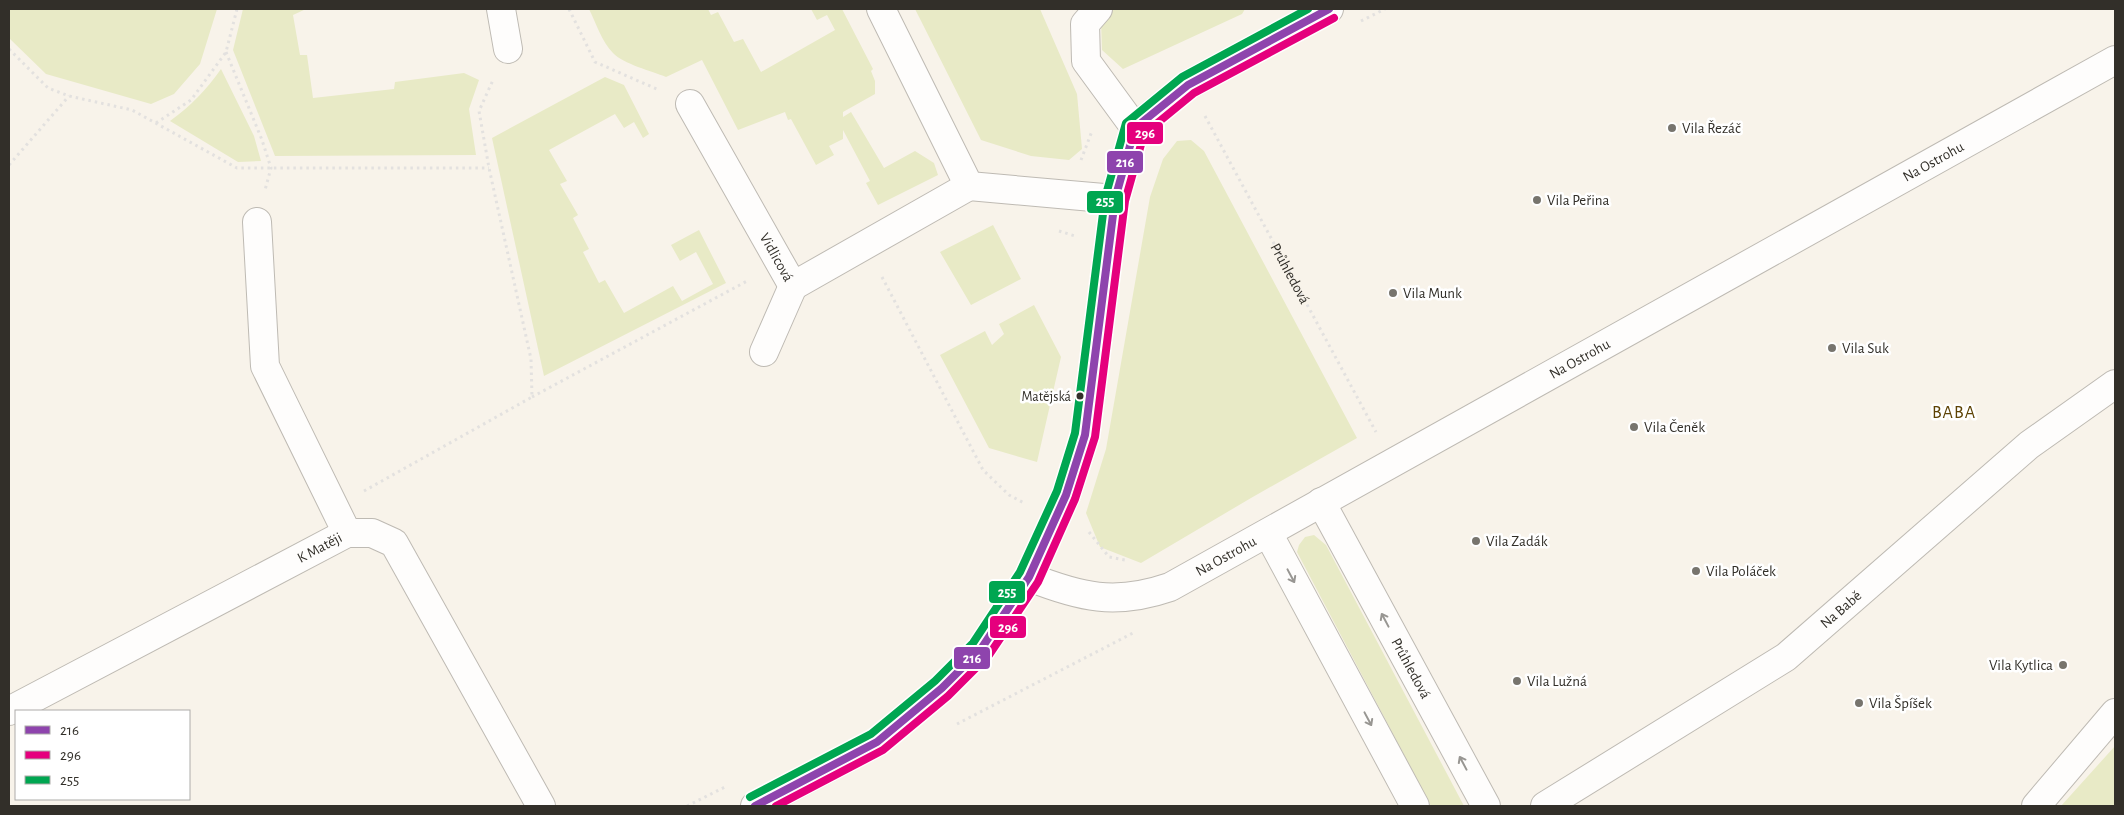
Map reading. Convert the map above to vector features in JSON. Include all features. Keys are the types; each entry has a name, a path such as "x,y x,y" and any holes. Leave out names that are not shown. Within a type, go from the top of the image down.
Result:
{"street":[{"path":"501,9 508,49"},
{"path":"881,9 969,186 1114,199"},
{"path":"1098,9 1085,24 1086,61 1135,128"},
{"path":"755,806 877,742 942,688 981,649 1029,577 1066,495 1085,434 1114,199 1135,128 1188,85 1328,9"},
{"name":"Na Ostrohu","path":"1029,577 1062,590 1085,596 1129,597 1150,594 1170,587 2115,60"},
{"name":"Vidlicová","path":"690,104 786,275 969,186"},
{"path":"257,222 265,366 348,533"},
{"path":"764,352 786,275"},
{"name":"Na Babě","path":"1545,806 1786,657 2029,445 2115,384"},
{"name":"Průhledová","path":"1321,502 1486,806"},
{"name":"K Matěji","path":"9,712 348,533 372,533 394,543 541,806"},
{"path":"1268,533 1415,806"},
{"path":"2036,806 2115,713"}],"path":[{"path":"155,123 191,100 226,52 237,9"},
{"path":"570,9 595,62 690,104"},
{"path":"1353,25 1385,9"},
{"path":"9,49 48,88 70,96 132,110 238,168 489,168"},
{"path":"508,49 479,111 489,168 531,359 532,397"},
{"path":"226,52 262,140 271,168 257,222"},
{"name":"Průhledová","path":"1188,85 1392,462"},
{"path":"9,165 70,96"},
{"path":"1080,165 1092,134 1092,125"},
{"path":"1058,231 1077,237"},
{"path":"878,269 983,470 1009,495 1030,508"},
{"path":"335,507 532,397 786,275"},
{"path":"1088,528 1090,535 1109,557 1126,560"},
{"path":"951,727 1137,631"},
{"path":"687,806 729,785"}],"green space":[{"path":"9,9 217,9 200,64 174,94 151,104 46,74 9,38"},
{"path":"243,9 306,9 293,15 300,55 307,55 313,98 394,89 395,82 464,73 479,80 469,109 476,155 275,156 233,50"},
{"path":"589,9 708,9 711,15 718,12 734,42 743,39 761,72 835,30 827,15 817,20 811,9 842,9 873,69 871,71 875,81 875,94 843,112 843,117 851,112 884,168 915,151 934,163 938,175 878,205 866,183 870,181 843,130 843,139 829,146 834,155 816,165 791,119 788,120 785,112 738,130 702,60 666,77 630,64 609,49"},
{"path":"915,9 1040,9 1077,94 1082,149 1069,160 1031,156 981,140"},
{"path":"1108,9 1245,9 1242,14 1123,69 1102,50 1101,21"},
{"path":"221,69 254,136 261,161 238,162 170,121 198,97"},
{"path":"605,77 624,85 649,134 643,138 634,122 624,128 615,114 549,150 567,181 560,184 578,215 573,218 589,249 583,252 599,283 605,280 624,313 673,286 682,301 713,284 696,252 680,261 671,245 699,230 726,283 544,376 492,138"},
{"path":"1191,140 1204,151 1357,438 1141,563 1100,547 1086,513 1106,449 1150,197 1163,159 1177,141"},
{"path":"993,225 1021,279 971,305 940,252"},
{"path":"1034,305 1061,357 1037,462 989,448 940,355 985,331 992,345 1004,334 999,324"},
{"path":"1314,535 1326,545 1464,806 1431,806 1297,552 1299,545 1305,537"},
{"path":"2115,746 2115,806 2061,806"}],"transit line":[{"name":"255","path":"750,797 871,734 935,681 973,643 1020,572 1057,491 1075,433 1105,198 1126,123 1182,77 1308,9"},
{"name":"216","path":"755,806 877,742 942,688 981,649 1029,577 1066,495 1085,435 1115,199 1135,128 1188,85 1329,9"},
{"name":"296","path":"776,806 883,750 948,696 989,655 1038,582 1075,499 1095,437 1125,201 1144,134 1194,93 1334,18"}],"place":[{"name":"Vila Řezáč","path":"1672,128"},
{"name":"Vila Peřina","path":"1537,200"},
{"name":"Vila Munk","path":"1393,293"},
{"name":"Vila Suk","path":"1832,348"},
{"name":"Matějská","path":"1080,396"},
{"name":"Vila Čeněk","path":"1634,427"},
{"name":"Vila Zadák","path":"1476,541"},
{"name":"Vila Poláček","path":"1696,571"},
{"name":"Vila Kytlica","path":"2063,665"},
{"name":"Vila Lužná","path":"1517,681"},
{"name":"Vila Špíšek","path":"1859,703"}],"district":[{"name":"BABA","path":"1954,412"}]}
